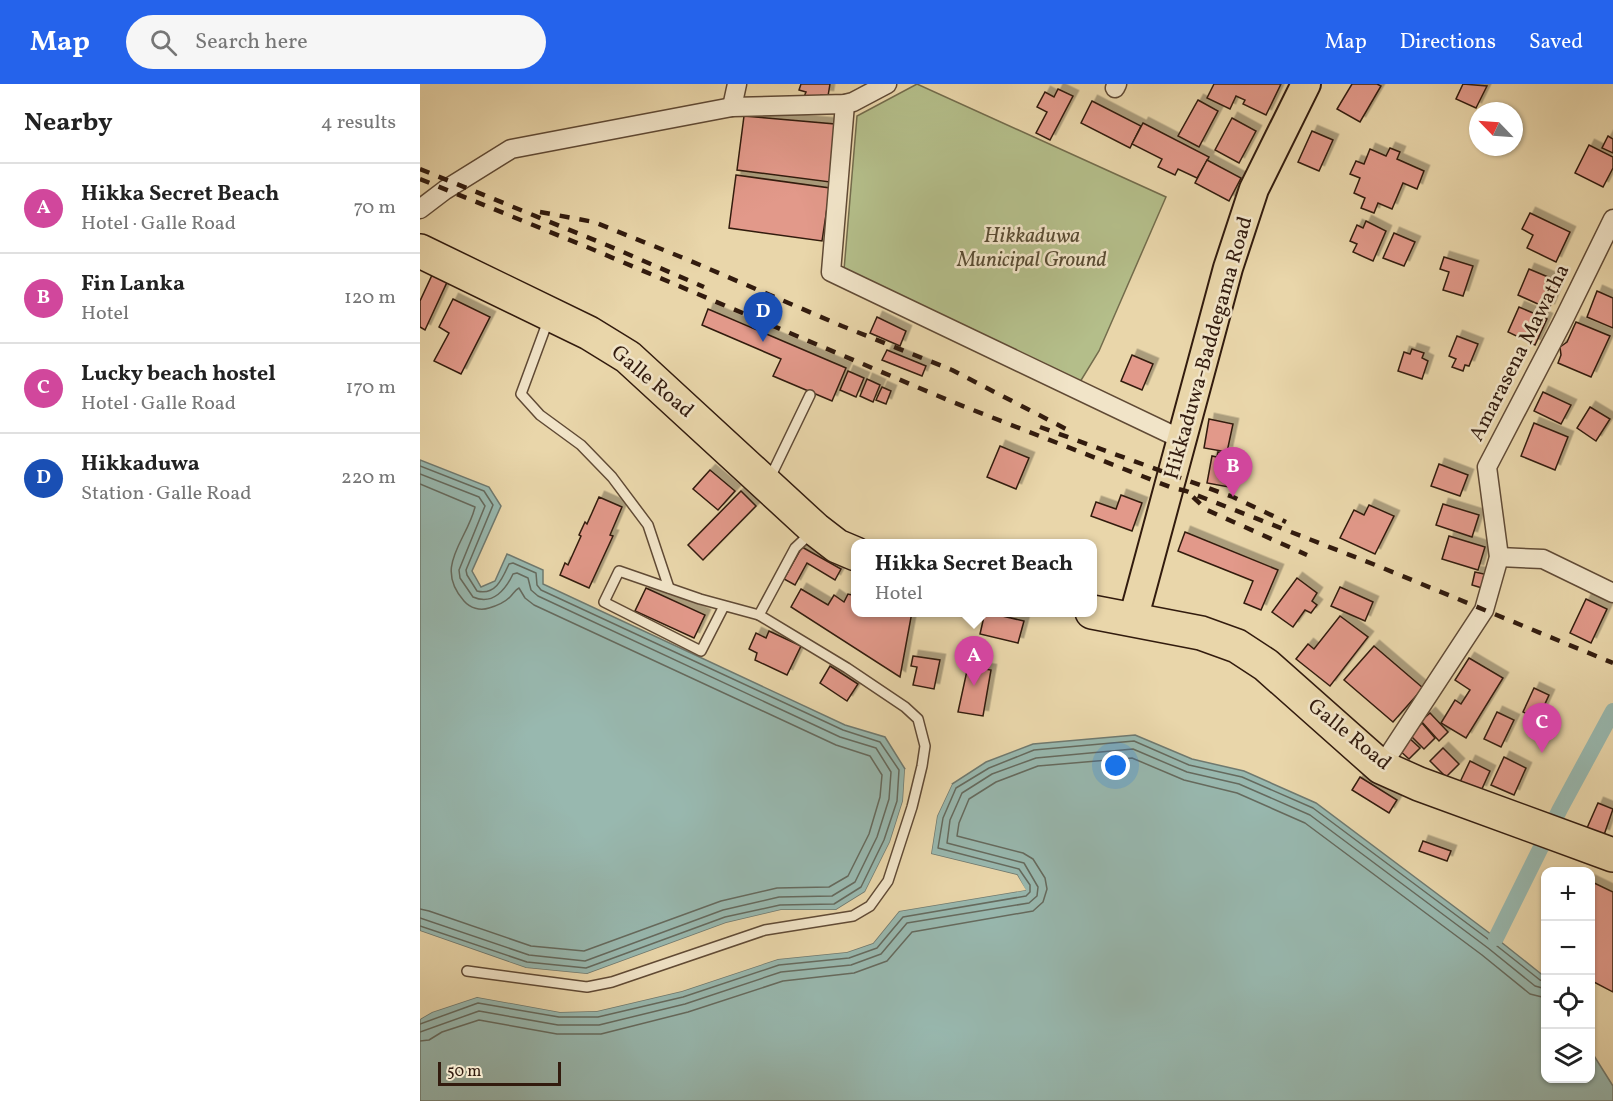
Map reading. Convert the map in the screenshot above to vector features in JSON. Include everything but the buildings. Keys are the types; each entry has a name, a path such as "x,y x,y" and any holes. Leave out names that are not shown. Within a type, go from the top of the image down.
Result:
{"highway":[{"name":"Galle Road","path":"420,251 589,333 628,357 815,529 837,546 851,552"},
{"name":"Galle Road","path":"1097,613 1201,633 1237,646 1266,665 1382,767 1419,784 1613,855"}],"main road":[{"name":"Hikkaduwa-Baddegama Road","path":"1133,620 1228,268 1254,189 1303,85"}],"street":[{"path":"732,107 738,84"},
{"path":"420,209 445,190 511,149 732,107 845,104 888,84"},
{"path":"845,104 831,272 1183,440"},
{"name":"Amarasena Mawatha","path":"1382,767 1484,610 1499,557 1487,467 1613,219"},
{"path":"1499,557 1543,559 1613,592"}],"lane":[{"path":"551,314 521,394 540,415 581,445 612,477 648,525 669,588"},
{"path":"767,485 810,395"},
{"path":"759,615 795,548 815,529"},
{"path":"467,971 587,987 612,982 765,930 853,916 870,906 888,881 912,807 926,746 918,719 905,707 847,668 759,615 724,606 619,571 604,602 701,651 724,606"}],"green space":[{"name":"Hikkaduwa Municipal Ground","path":"917,84 1166,197 1099,351 1080,382 844,270 857,116"}],"water":[{"path":"420,460 489,487 501,506 472,571 481,587 495,581 507,554 543,570 543,584 845,725 885,737 905,769 903,801 890,842 865,892 836,910 781,910 726,923 587,974 526,968 420,931"},
{"path":"1135,735 1192,759 1244,771 1316,803 1541,974 1541,1083 1595,1083 1595,1057 1613,1086 1613,1101 420,1101 420,1019 432,1012 477,997 560,1012 597,1011 682,991 778,959 847,952 873,943 899,911 1025,890 1017,875 931,854 937,816 952,784 986,762 1033,744"}],"pier":[{"path":"905,769 908,770 906,802 893,843 868,894 837,913 782,913 727,926 587,977 525,971 420,934 420,931 526,968 587,974 726,923 781,910 836,910 865,892 890,842 903,801"},
{"path":"949,783 952,784 937,816 931,854 1017,875 1026,890 899,911 873,943 847,952 778,959 682,991 597,1011 560,1012 477,997 432,1012 420,1019 420,1016 431,1009 477,994 560,1009 596,1008 681,988 777,956 846,949 871,941 898,908 1021,888 1015,877 928,855 934,816"}],"waterway":[{"path":"1496,938 1560,809 1613,711"}],"railway":[{"path":"420,169 704,287"},
{"path":"420,179 950,401 1378,566 1613,663"},
{"path":"540,212 594,222 686,259 952,370 1068,430"},
{"path":"1040,427 1233,497 1286,522"},
{"path":"1193,497 1207,510 1307,555"}],"place":[{"name":"Hikkaduwa","path":"763,342"},
{"name":"Fin Lanka","path":"1233,497"},
{"name":"Hikka Secret Beach","path":"974,686"},
{"name":"Lucky beach hostel","path":"1542,753"}]}
